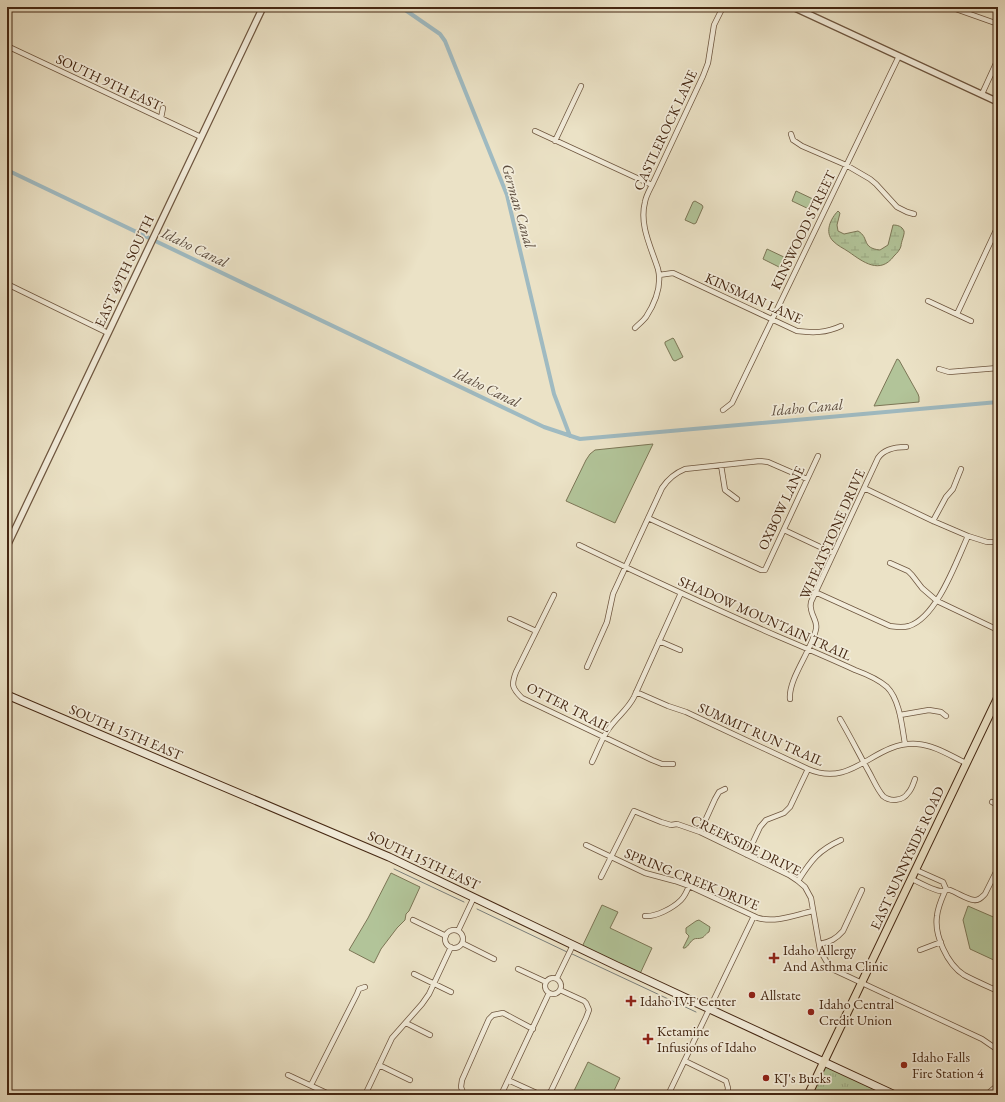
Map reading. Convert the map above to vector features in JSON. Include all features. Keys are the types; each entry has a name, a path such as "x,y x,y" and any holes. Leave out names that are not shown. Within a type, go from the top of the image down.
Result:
{"main road":[{"name":"SOUTH 15TH EAST","path":"7,696 389,857 474,897 572,948 895,1095"},
{"name":"EAST SUNNYSIDE ROAD","path":"808,1095 998,697"}],"street":[{"name":"EAST 49TH SOUTH","path":"7,546 263,7"},
{"name":"CASTLEROCK LANE","path":"635,328 646,318 658,292 659,274 643,221 645,202 703,76 708,63 714,25 723,7"},
{"path":"793,7 998,102"},
{"path":"950,7 998,24"},
{"name":"SOUTH 9TH EAST","path":"7,46 201,137"},
{"name":"KINSWOOD STREET","path":"723,410 732,403 899,56"},
{"path":"982,94 998,59"},
{"path":"555,141 581,86"},
{"path":"161,118 163,108"},
{"path":"535,131 652,185"},
{"path":"790,134 793,140 802,146 846,166 870,179 897,207 914,214"},
{"path":"957,314 998,226"},
{"name":"KINSMAN LANE","path":"659,274 672,273 797,331 817,333 831,331 841,326"},
{"path":"7,284 108,333"},
{"path":"928,301 971,321"},
{"path":"939,369 949,372 998,368"},
{"name":"WHEATSTONE DRIVE","path":"790,699 789,694 791,687 816,629 816,623 811,609 811,602 815,592 872,470 881,454 892,448 906,446"},
{"name":"OXBOW LANE","path":"648,518 761,570 765,570 818,456"},
{"path":"587,667 607,622 613,594 666,481 678,472 685,469 760,462 768,462 807,479"},
{"path":"721,465 725,490 737,499"},
{"path":"933,521 943,502 954,488 961,469"},
{"path":"864,488 968,536 987,542 994,542 998,538"},
{"path":"784,530 833,553"},
{"path":"815,592 890,626 909,626 927,613 937,601 968,536"},
{"name":"SHADOW MOUNTAIN TRAIL","path":"578,545 776,636 869,676 886,687 892,695 900,715 905,744"},
{"path":"890,563 908,571 922,588 937,601 998,630"},
{"path":"592,762 604,737 614,722 631,703 681,593"},
{"name":"OTTER TRAIL","path":"554,595 513,679 512,686 515,691 522,698 662,764 673,764"},
{"path":"510,619 536,631"},
{"path":"659,641 680,650"},
{"name":"SUMMIT RUN TRAIL","path":"636,692 686,712 808,769 824,774 845,772 854,769 863,762 888,749 905,744 924,745 966,763"},
{"path":"900,715 929,710 940,712 946,716"},
{"path":"840,719 883,795 887,798 896,800 908,794 915,779"},
{"path":"747,855 758,831 766,820 784,813 790,807 808,769"},
{"path":"700,832 719,792 725,789"},
{"path":"992,802 998,805"},
{"name":"CREEKSIDE DRIVE","path":"611,857 634,811 661,822 671,825 677,824 700,832 747,855 798,881 805,887 811,898 820,950 829,966 982,1039 998,1050"},
{"path":"798,881 819,852 841,840"},
{"name":"SPRING CREEK DRIVE","path":"586,845 645,873 689,886 765,920 775,920 813,911"},
{"name":"SPRING CREEK DRIVE","path":"601,877 611,857"},
{"path":"912,879 941,891 946,889 974,900 978,900 985,894 998,868"},
{"path":"916,870 943,882 946,889 937,915 936,924 940,942 950,961 964,975 998,991"},
{"path":"645,916 651,917 657,915 680,901 689,886"},
{"path":"820,944 833,940 843,931 862,890"},
{"path":"458,930 474,897"},
{"path":"668,1095 754,916"},
{"path":"413,920 446,936"},
{"path":"451,947 446,941 446,936 452,930 458,930"},
{"path":"451,947 457,947 462,943 463,938 458,930"},
{"path":"920,950 940,942"},
{"path":"462,943 494,959"},
{"path":"365,1095 392,1038 422,1004 451,947"},
{"path":"557,978 572,948"},
{"path":"518,969 546,982"},
{"path":"414,974 451,992"},
{"path":"557,978 549,978 545,984 545,990 549,993 557,993 560,990"},
{"path":"557,978 561,985 560,990"},
{"path":"311,1085 359,990 364,987"},
{"path":"508,1080 542,1095 546,1095 551,1091 589,1010 584,1001 560,990"},
{"path":"501,1095 549,993"},
{"path":"464,1095 461,1087 462,1080 489,1019 493,1015 502,1013 533,1029"},
{"path":"406,1023 430,1035"},
{"path":"685,1061 726,1081 728,1088 727,1095"},
{"path":"379,1065 410,1080"},
{"path":"288,1075 332,1095"},
{"path":"986,1095 998,1085"}],"green space":[{"path":"796,191 815,200 811,210 792,201"},
{"path":"695,201 703,207 696,223 694,224 685,220 693,202"},
{"path":"838,211 840,213 837,225 838,231 844,234 858,231 862,234 868,245 874,249 880,250 888,245 893,225 901,227 904,232 899,250 889,262 883,265 872,265 860,260 833,241 830,237 829,229 831,221"},
{"path":"767,249 786,258 781,268 763,259"},
{"path":"673,338 683,357 675,361 673,360 665,344 665,342"},
{"path":"897,359 899,360 918,394 919,402 874,406"},
{"path":"653,444 615,523 566,501 586,460 595,450"},
{"path":"391,873 420,887 409,911 406,914 405,920 381,949 374,963 349,950 368,918"},
{"path":"602,905 618,912 610,928 652,948 639,976 581,949"},
{"path":"968,906 998,919 998,962 970,949 963,920"},
{"path":"699,920 710,927 709,932 702,938 694,939 685,948 683,948 689,936 686,933 686,928"},
{"path":"588,1062 620,1078 612,1095 572,1095"},
{"path":"824,1062 894,1095 808,1095"}],"waterway":[{"name":"German Canal","path":"401,7 440,34 445,41 507,195 554,394 570,436"},
{"name":"Idaho Canal","path":"7,170 544,427 580,439 998,402"},
{"path":"394,869 464,902"},
{"path":"477,909 567,952"},
{"path":"570,953 696,1012"}],"place":[{"name":"Idaho Allergy And Asthma Clinic","path":"774,958"},
{"name":"Allstate","path":"752,995"},
{"name":"Idaho IVF Center","path":"631,1001"},
{"name":"Idaho Central Credit Union","path":"811,1012"},
{"name":"Ketamine Infusions of Idaho","path":"648,1039"},
{"name":"Idaho Falls Fire Station 4","path":"904,1065"},
{"name":"KJ's Bucks","path":"766,1078"}]}
